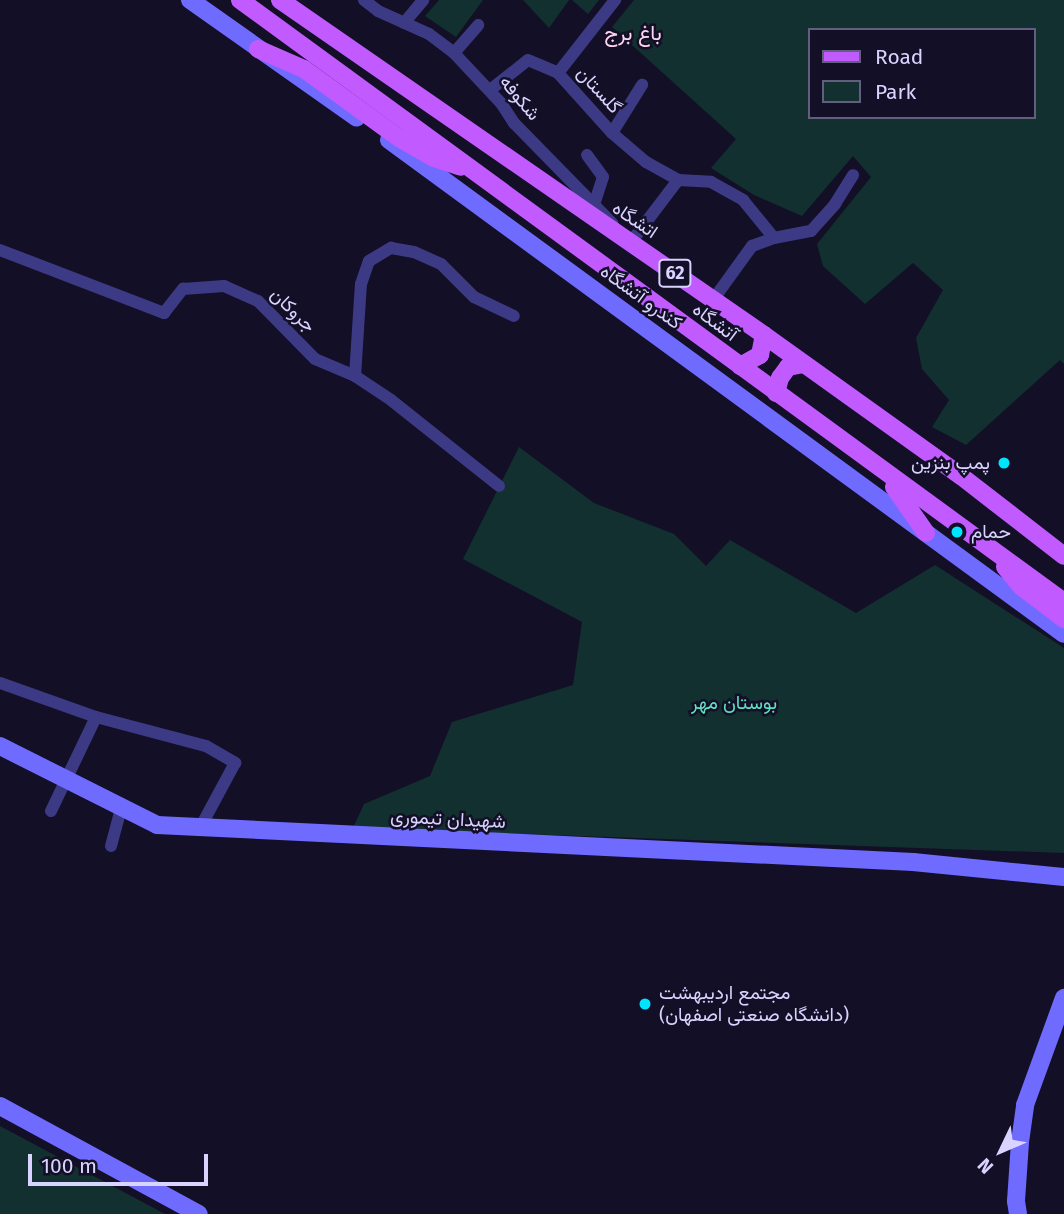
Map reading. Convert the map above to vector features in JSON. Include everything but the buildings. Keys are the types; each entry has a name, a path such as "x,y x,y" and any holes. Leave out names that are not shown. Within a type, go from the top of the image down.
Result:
{"main road":[{"name":"کندرو آتشگاه","path":"190,0 440,176 1064,634"},
{"name":"آتشگاه","path":"240,0 1064,602"},
{"name":"اتشگاه","path":"280,0 764,335 961,476 1064,556"},
{"path":"258,48 304,69 411,145 434,158 478,173"},
{"path":"740,366 760,355 764,335"},
{"path":"776,393 780,378 788,367 804,364"},
{"path":"884,473 926,533"},
{"path":"996,552 1021,587 1064,619"},
{"name":"شهیدان تیموری","path":"0,746 157,825 913,862 1064,877"},
{"name":"شهیدان تیموری","path":"913,862 925,860 1064,868"},
{"path":"1018,1214 1016,1201 1019,1154 1025,1105 1064,998"},
{"path":"0,1106 198,1214"}],"street":[{"name":"شکوفه","path":"364,0 377,11 429,34 454,52 490,90 514,123 631,242"},
{"path":"404,23 423,0"},
{"path":"558,73 615,0"},
{"path":"454,52 478,25"},
{"name":"گلستان","path":"490,90 528,60 558,73 612,134 646,162 678,180"},
{"path":"612,134 642,85"},
{"path":"587,155 603,177 594,204"},
{"path":"713,300 752,246 774,238 811,231 835,204 853,175"},
{"path":"631,242 678,180 711,182 744,200 774,238"},
{"path":"355,376 361,284 369,261 391,248 414,252 441,264 474,297 514,316"},
{"name":"جروکان","path":"0,250 164,313 183,289 224,286 258,300 315,359 355,376 391,400 499,486"},
{"path":"0,683 96,717 206,746 235,763 200,828"},
{"path":"51,811 96,717"},
{"path":"111,846 121,808"}],"green space":[{"path":"439,0 483,0 456,37 425,16"},
{"path":"523,0 569,0 549,28"},
{"path":"572,0 599,0 588,14"},
{"path":"634,0 1064,0 1064,364 1060,360 966,445 932,427 949,400 922,369 916,338 943,290 913,263 865,304 823,266 817,244 871,177 853,156 802,216 754,195 711,168 736,139 612,27"},
{"name":"بوستان مهر","path":"519,447 594,503 674,534 706,566 730,540 856,613 935,565 1064,648 1064,853 353,828 364,804 430,776 452,722 573,685 582,622 463,559"},
{"path":"0,1126 165,1214 0,1214"}],"place":[{"name":"پمپ بنزین","path":"1004,463"},
{"name":"حمام","path":"957,532"},
{"name":"مجتمع اردیبهشت (دانشگاه صنعتی اصفهان)","path":"645,1004"}],"district":[{"name":"باغ برج","path":"633,33"}]}
